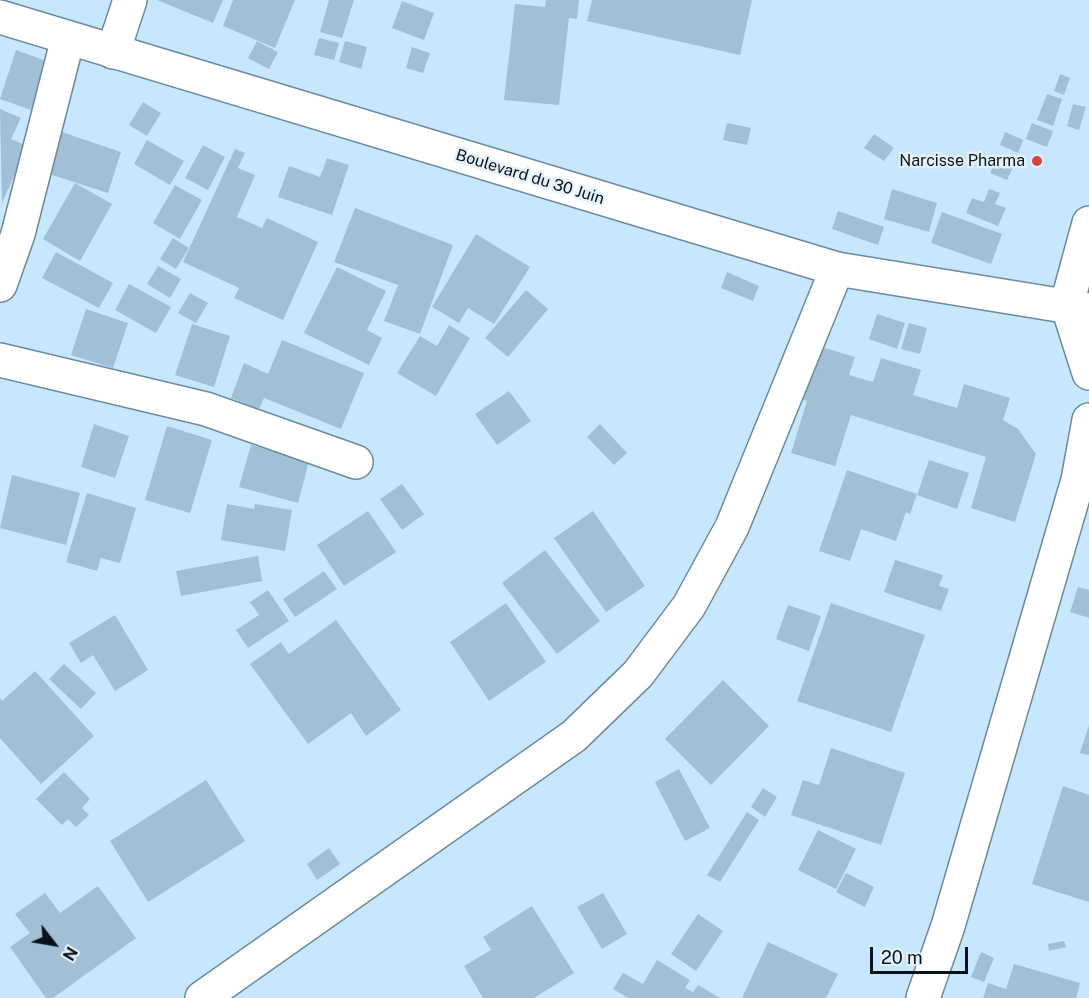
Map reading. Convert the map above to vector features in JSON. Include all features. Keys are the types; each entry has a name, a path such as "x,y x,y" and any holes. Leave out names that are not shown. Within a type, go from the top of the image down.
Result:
{"street":[{"path":"113,52 130,0"},
{"name":"Boulevard du 30 Juin","path":"0,17 837,269 1078,307"},
{"path":"0,285 18,234 68,38"},
{"path":"1089,223 1078,307 1089,373"},
{"path":"202,998 574,736 638,674 689,606 732,527 837,269"},
{"path":"0,360 206,409 356,462"},
{"path":"923,998 948,926 1078,480 1089,420"}],"building":[{"path":"157,0 223,0 213,23"},
{"path":"233,0 295,0 275,48 223,26"},
{"path":"329,0 354,0 342,38 320,32"},
{"path":"546,0 579,0 577,19 569,18 559,105 504,100 515,4 545,7"},
{"path":"592,0 752,0 740,55 587,21"},
{"path":"402,1 434,13 424,40 392,28"},
{"path":"319,38 339,43 334,60 314,55"},
{"path":"257,41 278,52 269,69 248,58"},
{"path":"345,41 367,47 361,69 339,62"},
{"path":"412,47 430,53 423,73 406,68"},
{"path":"16,50 49,62 31,110 0,99"},
{"path":"1060,74 1070,78 1064,95 1054,91"},
{"path":"1047,94 1062,99 1053,126 1037,120"},
{"path":"143,102 161,113 147,136 129,125"},
{"path":"1073,104 1086,107 1079,130 1067,126"},
{"path":"0,109 21,118 11,139 27,146 2,203"},
{"path":"727,123 751,128 747,145 723,140"},
{"path":"1032,123 1053,131 1047,147 1026,139"},
{"path":"56,130 121,152 108,193 43,172"},
{"path":"1005,132 1023,140 1018,153 1000,145"},
{"path":"874,134 894,148 884,161 864,148"},
{"path":"147,140 184,161 170,185 134,164"},
{"path":"203,145 225,157 208,190 185,178"},
{"path":"235,149 245,153 238,168 255,175 237,217 262,228 267,218 318,242 283,320 234,298 239,288 183,262"},
{"path":"327,158 349,165 332,215 278,197 289,166 320,177"},
{"path":"996,158 1014,165 1007,180 990,173"},
{"path":"75,183 112,204 80,261 43,239"},
{"path":"175,185 202,200 180,239 153,223"},
{"path":"892,189 937,203 929,232 884,219"},
{"path":"989,189 1000,193 995,204 1006,208 998,226 966,213 972,198 984,202"},
{"path":"355,208 453,245 420,334 384,321 398,285 334,262"},
{"path":"838,211 884,227 878,245 832,229"},
{"path":"942,212 1002,234 991,264 931,243"},
{"path":"476,234 530,267 494,324 468,308 459,323 432,307"},
{"path":"173,238 189,248 176,269 160,259"},
{"path":"56,252 113,283 99,308 42,278"},
{"path":"158,266 181,279 170,298 147,284"},
{"path":"337,267 386,291 367,330 382,338 369,365 304,333"},
{"path":"727,272 759,286 753,301 721,288"},
{"path":"129,284 171,307 156,333 115,310"},
{"path":"526,290 548,309 508,357 485,338"},
{"path":"190,293 208,303 196,323 178,313"},
{"path":"86,309 128,323 113,368 71,355"},
{"path":"877,314 905,323 897,349 869,339"},
{"path":"909,323 927,328 920,354 901,349"},
{"path":"192,324 230,336 214,387 175,375"},
{"path":"449,325 470,338 436,396 397,373 420,336 437,346"},
{"path":"282,340 364,373 341,429 264,398 259,409 231,398 244,363 268,374"},
{"path":"815,345 855,357 849,375 873,382 881,358 921,370 913,395 957,408 964,384 1010,398 1003,420 1018,429 1036,454 1015,522 971,508 986,457 851,415 835,466 791,453 807,401 799,398"},
{"path":"509,391 531,421 497,445 475,414"},
{"path":"94,424 129,436 115,478 81,467"},
{"path":"600,424 627,453 614,465 587,437"},
{"path":"167,426 212,440 190,513 145,500"},
{"path":"251,445 309,461 298,503 239,487"},
{"path":"929,460 969,473 957,509 917,495"},
{"path":"847,470 917,494 910,514 906,512 896,541 861,529 850,561 819,551"},
{"path":"12,475 80,493 66,545 0,528"},
{"path":"402,484 424,514 402,530 380,499"},
{"path":"87,493 136,508 120,563 101,558 97,571 66,562"},
{"path":"227,504 254,509 255,504 292,510 285,551 221,540"},
{"path":"368,511 396,552 344,586 317,545"},
{"path":"593,511 645,586 606,612 554,538"},
{"path":"545,550 600,621 557,654 502,583"},
{"path":"258,556 262,581 181,596 176,571"},
{"path":"895,560 943,575 939,586 949,589 941,611 884,592"},
{"path":"324,571 337,589 295,617 283,599"},
{"path":"1078,587 1089,590 1089,618 1070,612"},
{"path":"268,590 289,621 248,648 236,630 259,615 250,602"},
{"path":"506,603 546,662 489,701 450,642"},
{"path":"831,603 925,635 891,732 797,701"},
{"path":"788,605 821,616 809,651 776,639"},
{"path":"115,615 148,670 115,691 93,655 81,663 69,643"},
{"path":"336,620 401,710 366,736 351,713 308,744 250,664 281,642 289,654"},
{"path":"64,664 96,693 81,709 49,679"},
{"path":"35,671 94,736 41,784 0,738 0,698 2,701"},
{"path":"723,680 769,726 711,785 665,739"},
{"path":"1089,725 1089,755 1080,753"},
{"path":"831,748 905,773 881,845 791,815 803,780 819,785"},
{"path":"679,769 710,828 685,841 655,782"},
{"path":"64,772 90,799 82,808 89,815 76,827 68,819 62,825 36,799"},
{"path":"206,780 245,841 148,902 110,841"},
{"path":"1063,786 1089,795 1089,902 1032,884"},
{"path":"763,788 777,797 765,817 751,807"},
{"path":"747,812 759,820 720,882 707,875"},
{"path":"818,830 856,849 836,889 798,870"},
{"path":"329,848 340,864 317,880 307,864"},
{"path":"846,873 874,887 865,907 836,892"},
{"path":"98,886 136,938 53,998 46,998 10,947 30,933 15,914 45,893 60,913"},
{"path":"603,893 627,934 602,949 577,907"},
{"path":"532,906 574,973 534,998 483,998 464,966 491,950 483,937"},
{"path":"698,914 723,931 696,971 671,954"},
{"path":"1064,941 1066,947 1049,951 1048,944"},
{"path":"768,942 838,974 826,998 742,998"},
{"path":"981,952 994,958 984,982 971,977"},
{"path":"657,960 690,980 685,988 693,992 698,985 720,998 628,998 613,989 623,973 643,984"},
{"path":"1014,964 1080,983 1076,998 983,998 988,983 1006,989"}],"place":[{"name":"Narcisse Pharma","path":"1037,161"}]}
